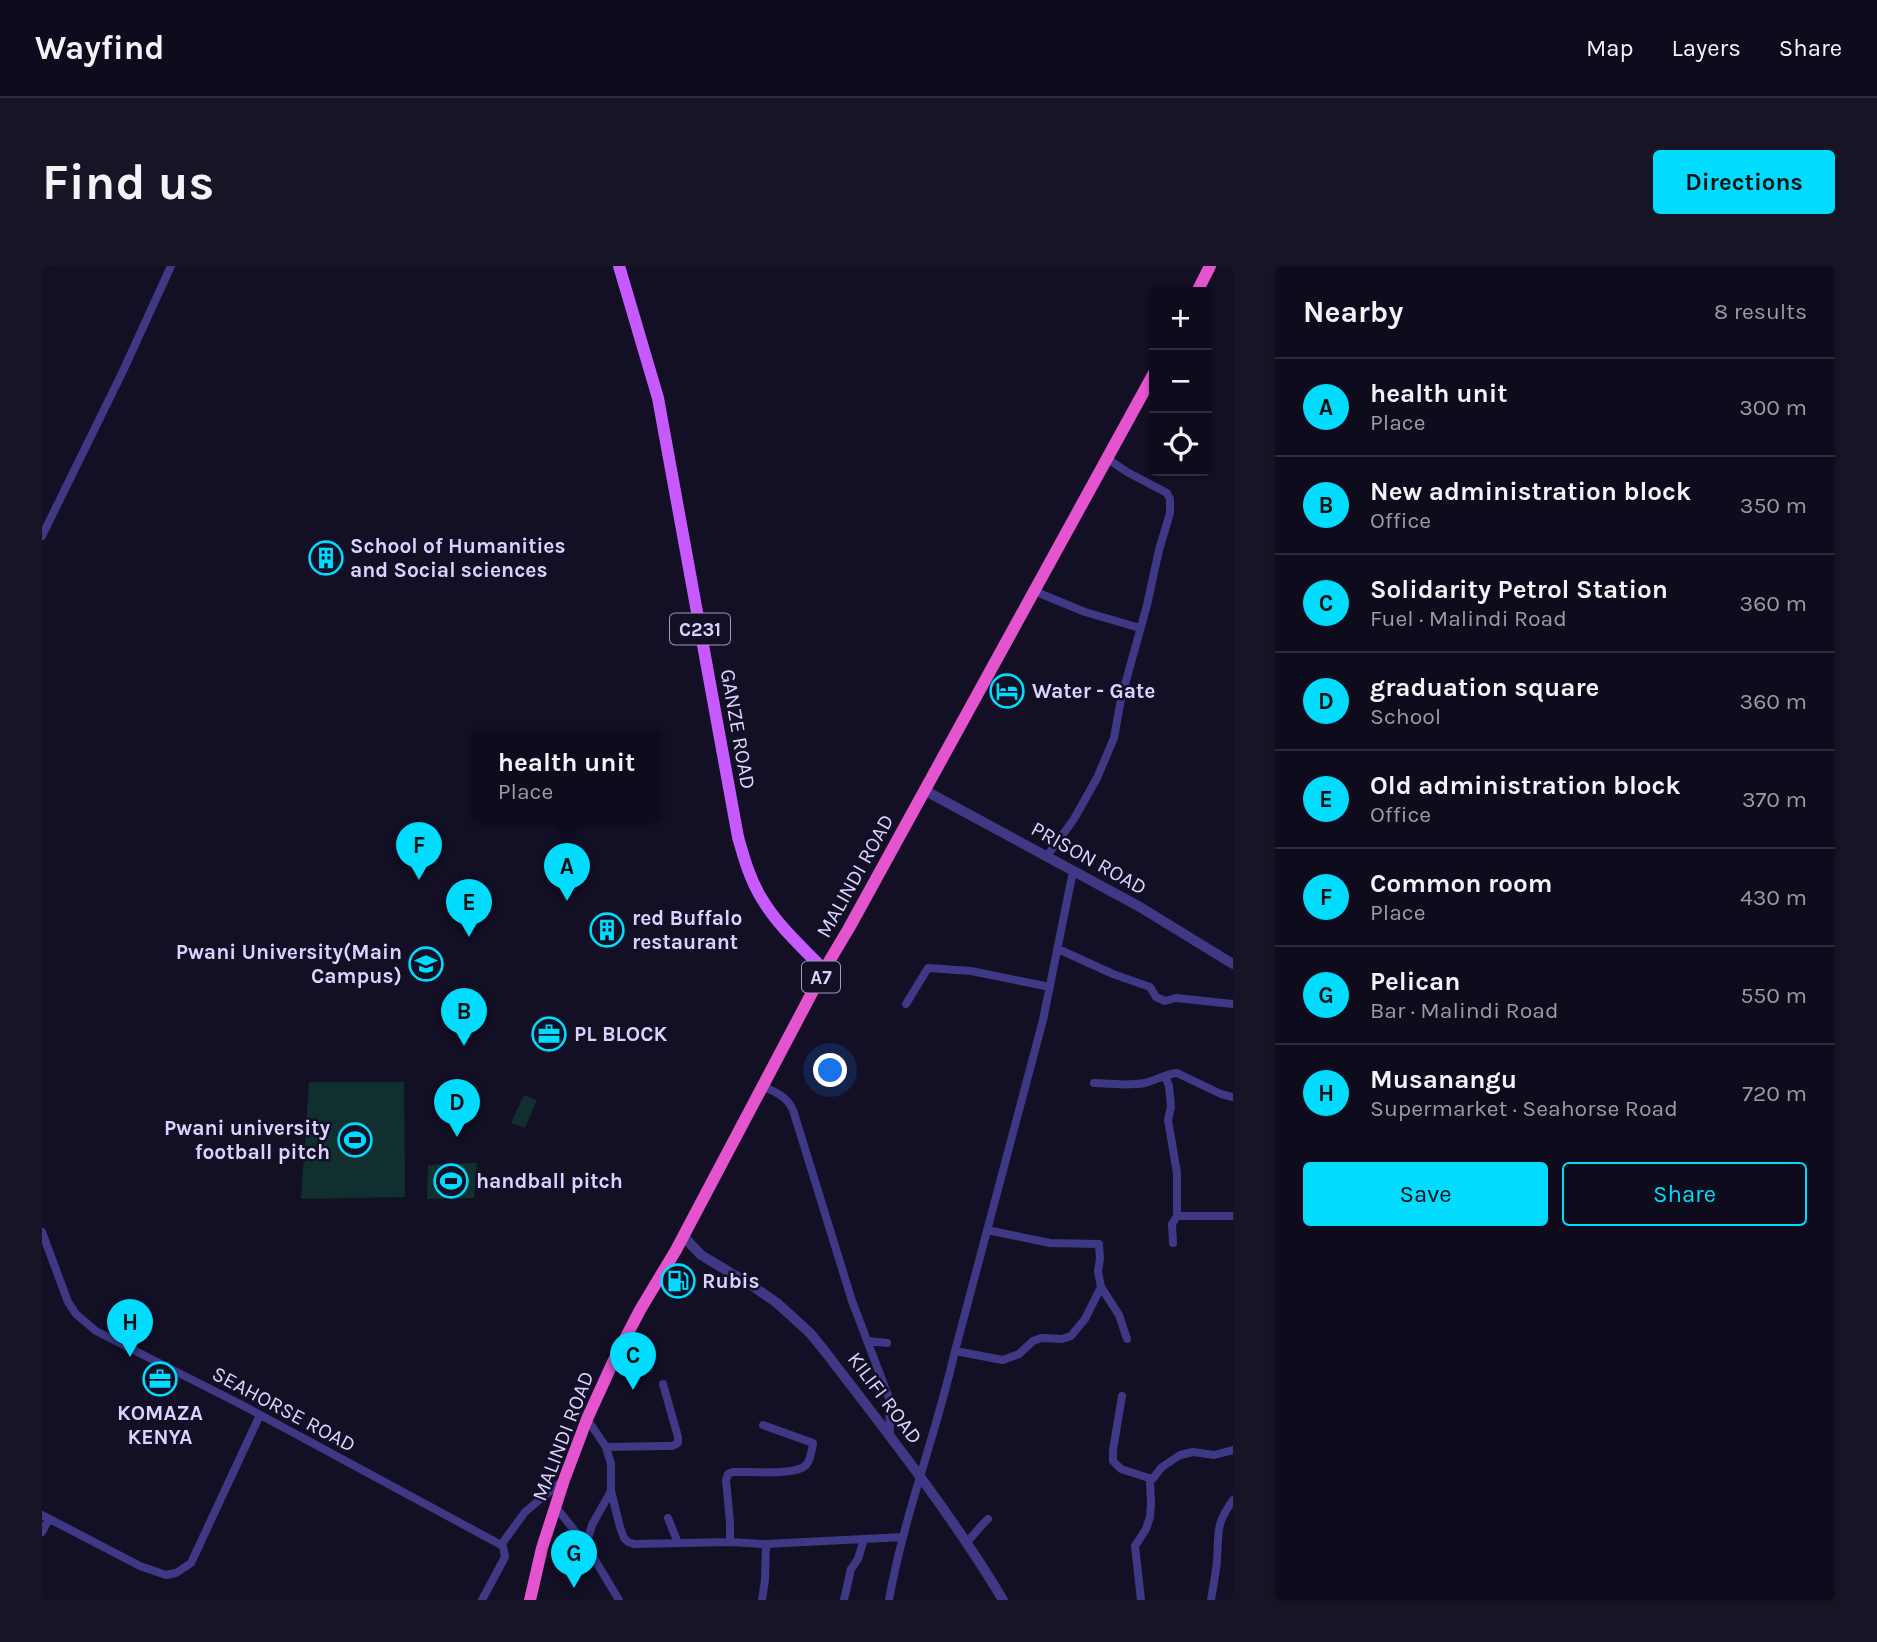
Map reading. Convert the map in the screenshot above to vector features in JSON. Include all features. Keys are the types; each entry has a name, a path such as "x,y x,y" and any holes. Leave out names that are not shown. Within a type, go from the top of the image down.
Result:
{"highway":[{"path":"1200,287 1210,266"},
{"name":"MALINDI ROAD","path":"530,1600 555,1506 587,1419 612,1362 676,1250 824,970 1149,382"}],"main road":[{"name":"GANZE ROAD","path":"620,266 658,398 744,861 767,907 824,970"}],"street":[{"path":"42,536 171,266"},
{"path":"1047,856 1074,819 1097,778 1114,738 1121,699 1170,513 1167,493 1126,472 1108,459"},
{"path":"1034,591 1085,612 1140,628"},
{"name":"PRISON ROAD","path":"925,790 1140,907 1233,964"},
{"path":"889,1600 896,1562 945,1397 1043,1020 1073,871"},
{"path":"1058,949 1124,979 1150,987 1156,997 1165,1001 1176,998 1233,1004"},
{"path":"906,1004 928,968 971,971 1050,987"},
{"path":"1094,1083 1125,1085 1148,1082 1177,1073 1233,1097"},
{"path":"1164,1076 1169,1086 1171,1107 1168,1120 1177,1173 1177,1216 1172,1224 1172,1243"},
{"path":"762,1086 780,1094 791,1105 845,1277 889,1398 890,1437"},
{"path":"1177,1216 1233,1216"},
{"path":"988,1230 1050,1243 1098,1244 1101,1287 1119,1315 1127,1339"},
{"name":"SEAHORSE ROAD","path":"42,1232 68,1302 76,1314 96,1331 260,1415 501,1545"},
{"name":"KILIFI ROAD","path":"683,1236 701,1255 764,1293 793,1316 827,1354 920,1476 967,1542 1003,1600"},
{"name":"KILIFI ROAD","path":"676,1250 701,1255"},
{"path":"955,1351 1003,1360 1019,1354 1032,1341 1071,1336 1085,1319 1101,1287"},
{"path":"868,1341 887,1343"},
{"path":"606,1447 672,1446 678,1443 663,1384"},
{"path":"1122,1396 1113,1461 1121,1469 1152,1479"},
{"path":"42,1532 46,1517 140,1566 166,1575 176,1573 191,1563 260,1415"},
{"path":"587,1419 606,1447 611,1464 611,1491 620,1527 628,1542 644,1545 730,1542 766,1544 903,1537"},
{"path":"730,1542 726,1480 728,1474 794,1470 805,1466 810,1457 813,1443 762,1425"},
{"path":"1141,1600 1135,1546 1150,1517 1150,1482 1167,1463 1186,1453 1214,1455 1233,1450"},
{"path":"482,1600 505,1557 505,1549 501,1545 525,1511 564,1480"},
{"path":"586,1545 592,1525 611,1491"},
{"path":"1211,1600 1219,1525 1233,1500"},
{"path":"555,1506 586,1545 619,1600"},
{"path":"668,1518 678,1543"},
{"path":"967,1542 988,1519"},
{"path":"844,1600 850,1569 856,1562 864,1539"},
{"path":"762,1600 766,1544"}],"green space":[{"name":"Pwani university football pitch","path":"309,1082 404,1082 405,1197 301,1199"},
{"path":"524,1095 537,1100 525,1128 511,1123"},
{"name":"handball pitch","path":"477,1163 474,1198 427,1199 428,1165"}],"place":[{"name":"School of Humanities and Social sciences","path":"326,558"},
{"name":"Water - Gate","path":"1007,691"},
{"name":"Common room","path":"419,880"},
{"name":"health unit","path":"567,901"},
{"name":"red Buffalo restaurant","path":"607,930"},
{"name":"Old administration block","path":"469,937"},
{"name":"Pwani University(Main Campus)","path":"426,964"},
{"name":"PL BLOCK","path":"549,1034"},
{"name":"New administration block","path":"464,1046"},
{"name":"graduation square","path":"457,1137"},
{"name":"Pwani university football pitch","path":"355,1140"},
{"name":"handball pitch","path":"451,1181"},
{"name":"Rubis","path":"678,1281"},
{"name":"Musanangu","path":"130,1357"},
{"name":"KOMAZA KENYA","path":"160,1379"},
{"name":"Solidarity Petrol Station","path":"633,1390"},
{"name":"Pelican","path":"574,1588"}]}
